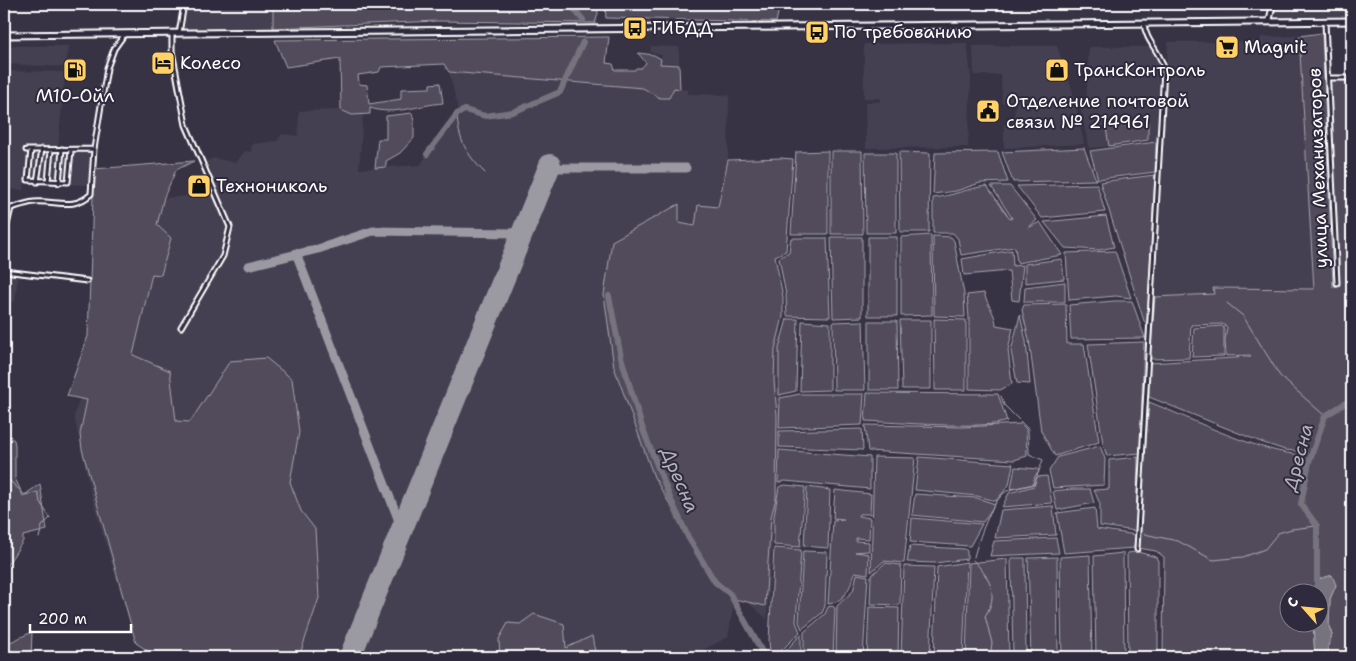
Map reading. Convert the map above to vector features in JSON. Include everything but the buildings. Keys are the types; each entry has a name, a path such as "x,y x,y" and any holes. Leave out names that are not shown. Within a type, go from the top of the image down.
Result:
{"main road":[{"path":"4,35 1352,21"}],"street":[{"path":"179,34 184,4"},
{"path":"1269,22 1273,4"},
{"name":"улица Механизаторов","path":"1325,22 1337,283"},
{"path":"1137,549 1164,69 1161,57 1145,32 1144,23"},
{"path":"172,34 172,51 186,125 230,227 223,256 180,327"},
{"path":"7,225 11,208 34,202 73,205 84,201 91,194 94,149 106,68 114,49 124,35"},
{"path":"1328,78 1352,78"},
{"path":"59,183 62,149"},
{"path":"26,150 94,149"},
{"path":"31,150 28,180 59,183 68,182 71,150"},
{"path":"37,182 42,150"},
{"path":"48,181 51,150"},
{"path":"4,271 12,274 42,274 87,281"}],"shaded area":[{"path":"184,4 273,4 273,28 184,29 179,23"},
{"path":"273,4 597,4 598,14 595,23 438,21 273,28"},
{"path":"605,4 780,4 776,22 606,18"},
{"path":"1277,4 1352,4 1352,16 1281,18 1277,14"},
{"path":"1322,33 1333,287 1337,286 1328,80 1352,81 1352,657 1329,657 1328,646 1332,635 1329,626 1330,599 1336,585 1316,580 1315,584 1278,584 1278,634 1314,634 1315,657 1163,657 1164,557 1156,551 1138,548 1149,402 1268,449 1305,455 1307,452 1285,450 1261,442 1149,397 1149,363 1251,357 1250,355 1226,356 1225,340 1227,327 1222,324 1191,325 1189,358 1150,359 1155,297 1214,294 1213,288 1314,289 1299,36"},
{"path":"1299,36 1314,290 1213,288 1214,294 1155,297 1168,42 1261,41 1261,37"},
{"path":"609,37 606,63 613,64 615,70 635,70 636,68 641,68 646,63 638,53 654,55 661,59 660,64 679,65 680,89 674,88 669,98 660,98 643,88 449,72 444,64 381,67 379,72 358,75 359,84 367,85 369,104 401,99 401,89 430,88 430,84 440,83 443,103 388,111 370,108 370,114 352,115 341,110 340,59 286,67 275,40"},
{"path":"967,43 971,77 968,147 866,148 865,102 880,102 880,98 864,98 864,44"},
{"path":"9,46 68,46 66,67 4,64 4,51"},
{"path":"651,46 679,47 679,65 660,64 662,55 650,52"},
{"path":"973,46 1057,46 1072,89 1084,144 1004,148 1004,124 1013,122 1016,104 1002,103 1001,75 974,75"},
{"path":"1089,47 1150,47 1157,60 1159,74 1156,141 1148,140 1148,122 1106,128 1109,146 1089,148 1080,107 1086,105"},
{"path":"4,71 65,72 58,147 92,149 88,185 25,183 23,190 4,189"},
{"path":"449,72 643,88 660,98 674,88 688,90 688,94 729,95 728,160 725,169 727,180 781,312 782,409 767,619 736,592 728,637 689,657 153,657 135,641 91,494 74,416 91,362 156,199 196,195 193,186 213,177 207,161 214,158 236,163 245,151 251,152 252,144 277,141 282,134 298,136 299,111 341,110 352,115 363,114 359,169 420,165 459,112"},
{"path":"412,113 414,138 400,153 386,161 386,167 375,168 378,139 386,139 386,116"},
{"path":"1148,122 1148,140 1109,146 1106,128"},
{"path":"1156,142 1155,172 1098,179 1090,151"},
{"path":"1084,148 1096,180 1013,182 1002,152"},
{"path":"828,151 828,234 791,234 796,152"},
{"path":"831,151 862,151 863,234 831,234"},
{"path":"899,152 930,153 929,232 900,232"},
{"path":"998,152 1008,182 980,183 956,191 933,194 935,153"},
{"path":"865,153 896,153 896,233 866,233"},
{"path":"793,159 786,251 775,256 783,297 783,317 775,349 774,381 777,415 776,498 771,517 765,606 730,598 702,560 654,477 614,367 604,295 612,241 679,204 679,223 695,226 698,205 718,207 728,160"},
{"path":"194,161 176,170 164,197 157,225 171,238 161,275 152,274 133,355 170,371 176,421 190,422 230,361 266,358 292,379 299,432 290,482 301,511 315,529 319,598 299,657 157,657 136,643 82,449 80,434 87,400 67,396 88,336 94,169"},
{"path":"1155,175 1147,324 1144,321 1100,182"},
{"path":"1097,184 1105,212 1042,218 1017,186"},
{"path":"987,186 1010,219 1012,218 991,186 1010,186 1037,220 1028,228 1040,222 1062,255 1017,263 1015,247 961,255 958,239 953,233 933,233 933,198"},
{"path":"1106,216 1114,247 1099,250 1065,248 1044,222"},
{"path":"931,235 932,315 901,316 901,237"},
{"path":"933,236 951,237 954,241 964,294 965,317 934,316"},
{"path":"831,237 862,237 862,317 833,318"},
{"path":"868,237 897,237 897,316 868,316"},
{"path":"791,238 827,238 830,317 787,316 786,295 779,258 789,252"},
{"path":"1012,250 1013,266 1023,265 1019,301 1012,300 1009,271 964,275 962,259"},
{"path":"1115,251 1131,298 1116,296 1069,300 1066,253"},
{"path":"1062,259 1064,279 1025,283 1025,264"},
{"path":"4,269 18,277 15,302 4,302"},
{"path":"1065,282 1065,302 1024,302 1025,287"},
{"path":"984,293 995,317 996,325 1013,328 1008,350 1012,384 1000,390 969,389 969,318 967,295"},
{"path":"1132,301 1145,338 1071,339 1069,305"},
{"path":"1066,304 1067,344 1084,344 1099,442 1055,456 1041,431 1029,340 1022,310 1024,305"},
{"path":"1020,315 1026,341 1030,384 1017,383 1011,351"},
{"path":"787,319 798,319 796,391 779,395 779,348"},
{"path":"934,319 966,320 966,390 935,390"},
{"path":"900,320 931,320 931,389 902,389"},
{"path":"802,321 830,323 830,390 800,391"},
{"path":"863,321 865,390 834,390 833,322"},
{"path":"869,321 897,321 898,390 869,390"},
{"path":"1222,326 1224,328 1224,356 1192,357 1194,328"},
{"path":"1144,342 1140,453 1107,456 1103,444 1088,344"},
{"path":"867,393 998,394 1007,421 996,424 961,425 865,421"},
{"path":"800,394 864,394 862,425 779,428 780,398"},
{"path":"4,397 9,398 4,416"},
{"path":"1021,424 1026,429 1027,456 1014,460 868,451 865,425 963,427"},
{"path":"862,429 863,450 779,447 779,431"},
{"path":"4,433 14,440 15,478 23,496 40,484 47,530 23,536 23,541 4,570"},
{"path":"1100,446 1105,459 1104,485 1053,488 1049,471 1058,457"},
{"path":"779,450 870,457 870,489 785,481 778,483"},
{"path":"874,457 915,458 904,563 884,561 871,572"},
{"path":"919,457 1013,464 1009,485 996,501 977,496 915,490"},
{"path":"1138,457 1136,531 1100,526 1100,504 1094,490 1109,489 1109,460"},
{"path":"1015,467 1038,469 1039,472 1035,476 1033,484 1011,489"},
{"path":"1047,476 1052,503 1002,507 1009,493 1034,486 1037,477"},
{"path":"785,485 805,487 800,547 774,545 774,516 779,487"},
{"path":"807,487 830,490 828,548 804,546"},
{"path":"1090,489 1094,503 1057,510 1053,491"},
{"path":"835,490 871,494 870,514 859,514 858,516 870,518 869,539 856,538 856,541 869,542 869,551 855,552 869,554 868,574 855,572 849,588 843,597 834,603 828,604 833,521 844,520 833,518"},
{"path":"915,494 977,498 995,504 983,522 912,515"},
{"path":"1053,506 1056,535 995,538 1001,510"},
{"path":"1095,508 1097,529 1136,535 1134,548 1064,553 1057,513"},
{"path":"912,518 982,524 970,546 910,542"},
{"path":"1056,538 1059,553 990,556 994,541"},
{"path":"910,546 965,549 967,551 967,559 935,563 907,562"},
{"path":"774,548 801,550 796,622 800,632 776,656 770,652 769,641"},
{"path":"803,551 827,552 825,606 822,613 802,629 799,622"},
{"path":"1138,552 1156,557 1158,561 1158,657 1128,657 1127,553"},
{"path":"1123,553 1124,657 1096,657 1094,556"},
{"path":"1090,555 1092,657 1062,657 1060,557"},
{"path":"1057,557 1058,657 1031,657 1028,558"},
{"path":"1011,558 1025,558 1026,657 1013,657"},
{"path":"1007,559 1009,657 966,657 969,563"},
{"path":"967,562 963,657 934,657 937,567"},
{"path":"885,563 901,565 900,605 870,604 871,576"},
{"path":"904,566 934,567 930,657 901,657"},
{"path":"857,574 868,576 863,657 836,657 837,606 853,591"},
{"path":"1332,575 1336,585 1330,599 1329,626 1332,635 1328,646 1329,657 1315,657 1314,634 1328,634 1328,584 1315,584 1316,580"},
{"path":"832,606 835,608 833,657 804,657 804,632 825,614 828,607"},
{"path":"869,607 899,608 898,657 867,657"},
{"path":"534,614 564,624 566,648 592,636 596,657 500,657 499,639 508,623 520,624"},
{"path":"32,632 31,657 4,657 4,645"},
{"path":"801,634 801,657 780,657"}],"waterway":[{"path":"570,4 583,20"},
{"path":"427,154 457,114 465,110 485,116 513,112 560,92 583,42"},
{"path":"457,114 459,132 468,153 485,173"},
{"name":"Дресна","path":"609,296 621,357 643,430 671,500 688,537 715,582 730,594 765,657"},
{"path":"1227,303 1243,316 1280,376 1325,416"},
{"path":"974,557 982,531 996,502 1007,491 1034,484 1043,460 1029,454 1028,429 1004,405 1001,396"},
{"name":"Дресна","path":"1317,584 1317,526 1301,504 1309,462 1325,416 1352,399"},
{"path":"4,480 10,481 25,495 38,492 40,502 50,518 42,526 39,538"},
{"path":"1144,534 1178,541 1213,560 1243,557 1265,549 1278,533 1317,526"},
{"path":"973,560 984,573 991,586 992,600 985,616 992,643 990,657"}],"taxiway":[{"path":"549,168 686,168"},
{"path":"248,266 318,249 373,231 522,233"},
{"path":"296,253 402,529"}],"runway":[{"path":"350,657 550,165"}],"place":[{"name":"ГИБДД","path":"635,28"},
{"name":"По требованию","path":"817,32"},
{"name":"Magnit","path":"1227,47"},
{"name":"Колесо","path":"163,63"},
{"name":"М10-Ойл","path":"75,70"},
{"name":"ТрансКонтроль","path":"1057,70"},
{"name":"Отделение почтовой связи № 214961","path":"988,111"},
{"name":"Технониколь","path":"199,186"}]}
